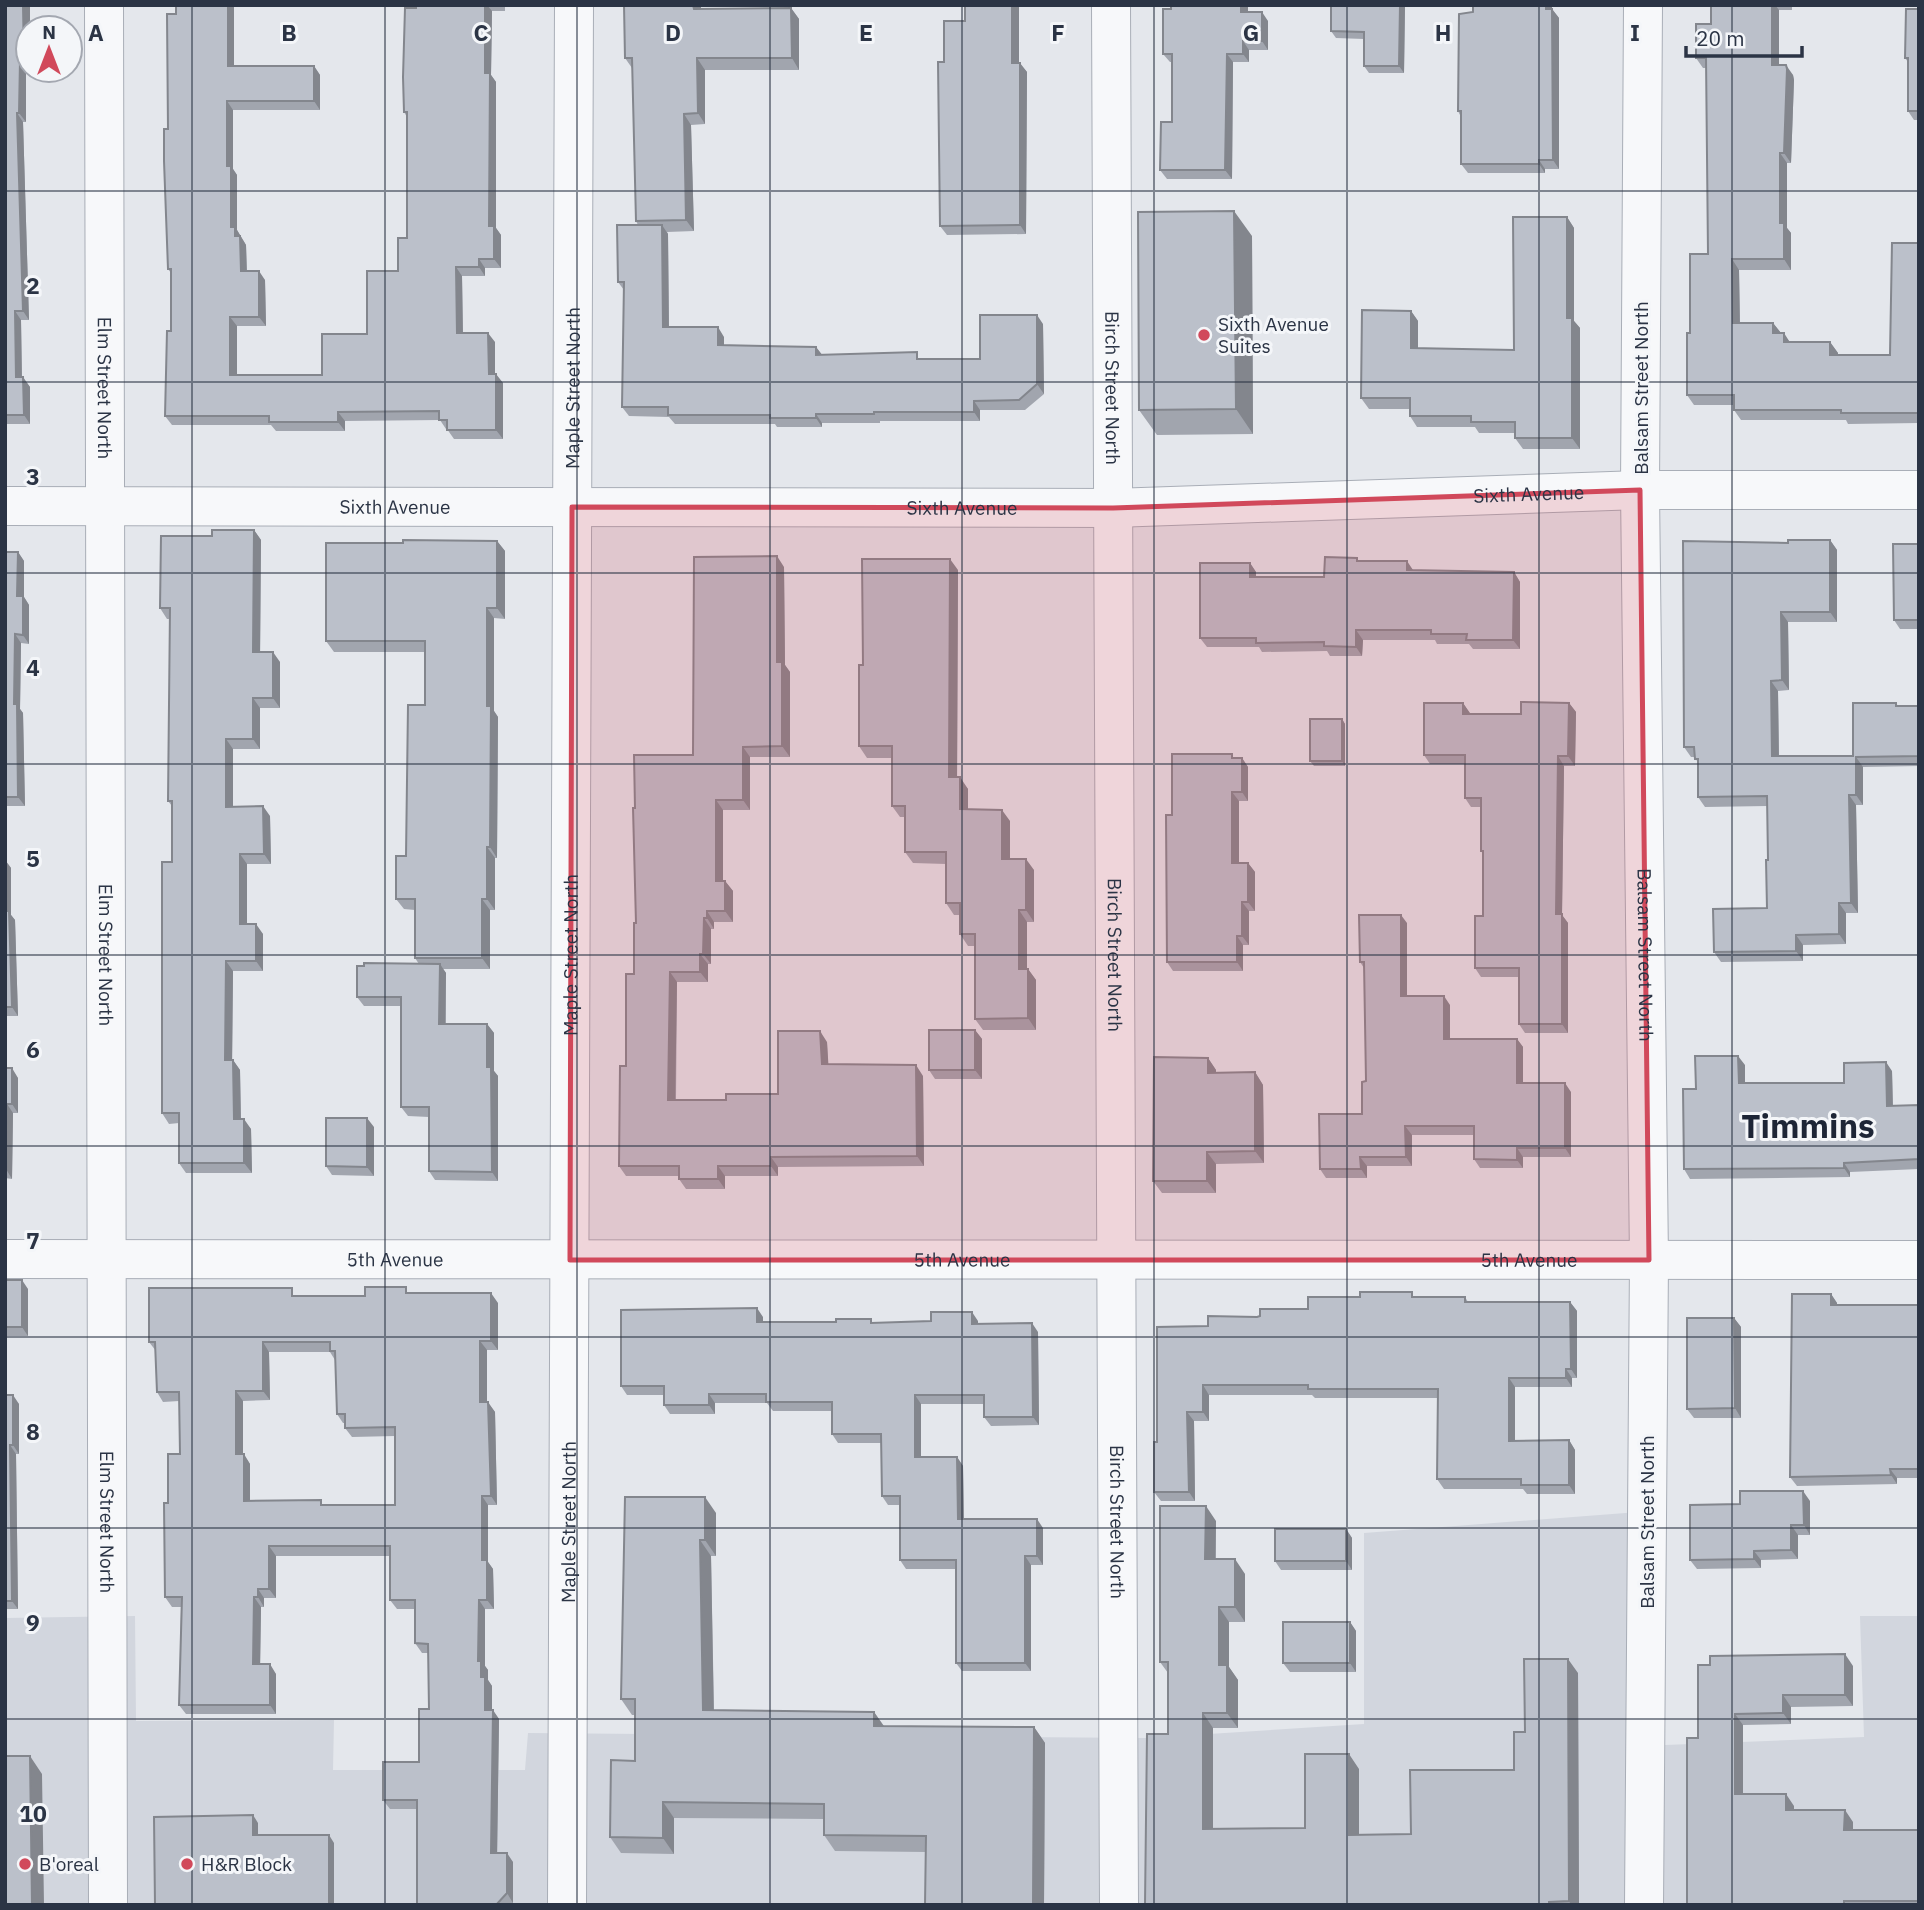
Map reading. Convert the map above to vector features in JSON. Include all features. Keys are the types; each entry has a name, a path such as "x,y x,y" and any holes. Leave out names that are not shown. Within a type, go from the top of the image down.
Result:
{"street":[{"name":"Elm Street North","path":"104,5 108,1905"},
{"name":"Maple Street North","path":"567,1905 574,5"},
{"name":"Birch Street North","path":"1111,5 1119,1905"},
{"name":"Balsam Street North","path":"1643,5 1640,490 1649,1260 1644,1905"},
{"name":"Sixth Avenue","path":"5,506 1113,508 1640,490 1919,491"},
{"name":"5th Avenue","path":"5,1259 1919,1260"}],"highlighted area":[{"path":"1640,490 1649,1260 570,1260 572,507 1113,508"}],"shaded area":[{"path":"1665,1510 1665,1745 1864,1737 1860,1616 1919,1616 1919,1905 5,1905 5,1618 135,1616 136,1721 334,1720 333,1770 525,1770 528,1733 1146,1738 1364,1724 1364,1533"}],"building":[{"path":"5,5 23,5 23,14 14,14 14,84 20,84 17,113 23,311 15,311 16,377 23,377 24,415 5,415"},
{"path":"176,5 228,5 228,66 314,66 314,101 227,101 231,227 235,227 235,236 240,236 241,271 259,271 259,317 230,317 230,375 322,375 322,334 367,334 367,271 398,271 398,238 407,238 407,112 404,112 403,77 405,8 416,8 416,5 485,5 485,73 490,73 489,226 494,226 494,259 479,259 479,267 456,267 457,333 488,333 489,374 496,374 496,430 447,430 447,420 439,420 439,411 338,412 338,422 269,422 269,416 165,416 167,331 171,331 171,269 168,269 164,161 164,129 168,129 167,14 176,14"},
{"path":"624,5 693,5 694,9 791,8 792,58 697,58 698,113 684,114 686,220 636,221 632,58 625,58"},
{"path":"965,5 1012,5 1012,63 1020,63 1020,225 940,226 938,62 944,62 944,21 965,21"},
{"path":"1171,5 1241,5 1241,12 1262,12 1262,41 1243,41 1243,54 1227,54 1225,170 1160,170 1161,122 1172,122 1172,54 1163,54 1163,9 1171,9"},
{"path":"1331,5 1400,5 1399,66 1364,66 1364,32 1331,31"},
{"path":"1473,5 1546,5 1546,9 1552,9 1553,160 1539,160 1539,164 1461,164 1461,111 1458,111 1459,14 1473,12"},
{"path":"1711,5 1772,5 1772,65 1786,65 1787,69 1784,153 1780,153 1780,223 1784,223 1784,259 1732,259 1733,323 1773,323 1773,333 1784,333 1784,342 1830,342 1830,355 1890,355 1892,243 1919,243 1919,413 1734,410 1734,395 1687,395 1690,254 1708,254 1706,58 1696,58 1696,24 1711,24"},
{"path":"1906,9 1919,9 1919,111 1908,111"},
{"name":"Sixth Avenue Suites","path":"1234,211 1236,409 1139,410 1138,212"},
{"path":"1513,217 1567,217 1567,318 1572,318 1572,438 1515,438 1515,422 1471,422 1471,416 1410,416 1410,398 1361,398 1362,310 1411,311 1411,348 1514,350"},
{"path":"617,225 662,225 663,327 718,327 718,345 816,347 816,355 917,352 917,359 980,359 980,315 1037,315 1037,384 1019,400 974,401 974,412 874,412 816,414 816,418 770,418 770,415 668,415 668,407 622,407 624,282 618,282"},
{"path":"212,530 254,530 253,652 273,652 273,698 253,698 253,739 226,739 226,807 263,806 264,854 240,854 240,924 256,924 256,961 226,961 225,1060 233,1060 234,1119 244,1119 244,1163 179,1163 179,1113 162,1113 162,862 172,862 172,801 168,801 170,608 160,608 161,536 212,536"},
{"path":"403,540 497,541 497,608 487,608 487,706 491,706 490,847 487,847 487,899 482,899 482,958 415,958 415,899 396,899 396,856 406,856 408,705 425,705 425,641 326,641 326,543 403,543"},
{"path":"1788,540 1830,540 1830,612 1781,612 1782,680 1771,681 1772,756 1853,756 1853,703 1896,703 1896,706 1919,706 1919,756 1856,757 1856,795 1849,795 1851,903 1839,903 1839,934 1796,935 1796,951 1714,952 1713,909 1767,908 1767,796 1698,797 1698,759 1695,759 1694,747 1684,747 1683,541 1788,543"},
{"path":"1893,544 1919,544 1919,620 1894,620"},
{"path":"5,552 18,552 17,596 23,596 23,635 15,634 14,704 17,704 18,797 5,797"},
{"path":"777,556 777,662 782,662 782,746 743,747 743,800 716,800 716,881 725,881 725,911 707,911 707,918 704,918 700,972 670,972 668,1100 726,1100 726,1094 778,1094 778,1031 820,1031 822,1064 916,1065 917,1156 771,1157 771,1166 718,1166 718,1179 679,1179 679,1166 619,1166 620,1066 626,1066 626,974 634,974 636,923 634,755 693,755 694,557"},
{"path":"1325,557 1357,558 1357,561 1407,561 1407,570 1514,572 1513,640 1466,640 1467,634 1431,634 1431,630 1356,630 1356,647 1324,646 1324,642 1256,643 1256,638 1200,638 1200,563 1250,563 1250,577 1324,577"},
{"path":"862,559 950,559 949,777 960,777 960,809 1002,810 1002,859 1026,859 1026,910 1019,910 1019,969 1028,969 1028,1018 975,1019 975,934 960,934 960,903 946,903 946,852 905,852 905,806 892,806 892,746 859,746 859,665 863,665"},
{"path":"1521,702 1569,703 1568,756 1558,756 1556,914 1562,914 1562,1024 1519,1024 1519,968 1475,968 1475,916 1483,916 1481,798 1465,798 1465,755 1424,755 1424,703 1463,703 1463,714 1521,714"},
{"path":"1310,719 1342,719 1342,761 1310,761"},
{"path":"1172,754 1232,754 1232,758 1242,758 1242,792 1232,792 1232,863 1248,863 1248,902 1242,902 1242,936 1237,936 1237,962 1167,962 1166,815 1172,815"},
{"path":"5,911 9,911 12,1007 5,1007"},
{"path":"1359,915 1401,915 1401,996 1444,996 1444,1039 1517,1039 1517,1083 1565,1083 1565,1148 1517,1148 1517,1160 1474,1159 1474,1126 1405,1126 1406,1157 1360,1157 1361,1169 1320,1169 1319,1114 1362,1114 1362,1082 1366,1081 1364,962 1360,962"},
{"path":"364,963 440,964 439,1024 487,1024 487,1067 491,1067 492,1172 429,1171 429,1107 401,1107 401,997 357,997 357,966 364,966"},
{"path":"929,1030 975,1030 975,1070 929,1070"},
{"path":"1695,1056 1738,1056 1739,1083 1844,1083 1844,1063 1886,1062 1887,1106 1919,1105 1919,1159 1844,1163 1844,1168 1684,1169 1683,1089 1696,1089"},
{"path":"1154,1057 1208,1058 1208,1073 1255,1072 1255,1151 1207,1152 1207,1181 1153,1181"},
{"path":"5,1068 12,1068 12,1104 7,1104 6,1169"},
{"path":"326,1118 367,1118 367,1167 326,1166"},
{"path":"5,1280 22,1280 22,1327 5,1327"},
{"path":"365,1287 406,1287 406,1293 491,1293 491,1341 480,1341 480,1402 488,1402 491,1496 482,1496 482,1560 487,1560 487,1600 479,1600 478,1661 481,1661 481,1677 485,1677 485,1710 493,1710 491,1853 507,1853 507,1893 496,1905 417,1905 417,1800 383,1800 383,1762 419,1762 419,1709 429,1709 428,1644 415,1643 415,1600 390,1600 390,1546 269,1546 269,1589 258,1589 258,1597 254,1597 253,1664 270,1664 270,1705 179,1705 182,1597 165,1597 164,1503 168,1503 168,1454 180,1454 179,1392 157,1392 155,1342 149,1342 149,1288 292,1288 292,1296 365,1296","holes":["263,1342 330,1342 330,1351 335,1351 337,1414 345,1414 345,1428 395,1427 395,1505 321,1505 321,1500 244,1501 244,1454 236,1454 236,1391 263,1391"]},
{"path":"1360,1292 1412,1292 1412,1297 1465,1297 1465,1302 1570,1302 1571,1369 1566,1369 1566,1378 1509,1378 1509,1441 1569,1440 1569,1485 1521,1485 1521,1479 1437,1479 1438,1389 1308,1389 1308,1385 1203,1385 1203,1412 1187,1412 1189,1492 1154,1492 1157,1327 1208,1326 1208,1316 1257,1317 1260,1316 1260,1309 1308,1309 1308,1297 1360,1297"},
{"path":"1792,1294 1831,1294 1831,1305 1919,1305 1919,1469 1890,1469 1891,1475 1790,1477"},
{"path":"757,1308 757,1322 836,1322 836,1319 871,1319 871,1323 931,1321 931,1312 972,1312 972,1324 1032,1323 1033,1417 984,1417 984,1395 915,1395 915,1457 957,1457 958,1519 1037,1519 1037,1556 1025,1556 1025,1663 956,1663 956,1560 900,1560 900,1496 882,1496 881,1434 832,1434 832,1402 766,1402 766,1394 709,1394 709,1405 664,1405 664,1386 621,1386 621,1310"},
{"path":"1687,1318 1734,1318 1735,1408 1687,1409"},
{"path":"5,1395 13,1395 13,1445 10,1445 12,1601 5,1601"},
{"path":"1740,1491 1803,1491 1804,1525 1791,1525 1791,1550 1754,1551 1754,1559 1690,1560 1690,1505 1740,1504"},
{"path":"625,1497 705,1497 705,1540 700,1540 703,1710 874,1712 874,1726 1034,1727 1033,1905 925,1905 926,1836 824,1835 824,1804 663,1802 663,1838 610,1837 611,1760 635,1761 635,1699 621,1699"},
{"path":"1160,1506 1206,1506 1205,1559 1235,1559 1235,1607 1219,1607 1219,1665 1227,1665 1227,1713 1203,1713 1203,1829 1305,1828 1305,1754 1349,1754 1349,1835 1411,1834 1410,1770 1514,1770 1514,1732 1525,1732 1524,1659 1568,1659 1569,1901 1549,1902 1549,1905 1145,1905 1147,1734 1168,1734 1168,1662 1160,1662"},
{"path":"1275,1529 1346,1529 1346,1561 1275,1561"},
{"path":"1283,1622 1350,1622 1350,1663 1283,1663"},
{"path":"1845,1654 1845,1695 1783,1695 1783,1713 1735,1714 1735,1794 1786,1794 1786,1810 1845,1810 1844,1830 1919,1830 1919,1901 1844,1901 1844,1905 1687,1905 1687,1738 1698,1738 1698,1665 1710,1665 1710,1656"},
{"name":"B'oreal","path":"5,1756 30,1756 32,1905 5,1905"},
{"path":"253,1815 253,1835 329,1835 329,1905 155,1905 154,1817"}],"place":[{"name":"Sixth Avenue Suites","path":"1204,335"},
{"name":"B'oreal","path":"25,1864"},
{"name":"H&R Block","path":"187,1864"}],"district":[{"name":"Timmins","path":"1808,1125"}]}
